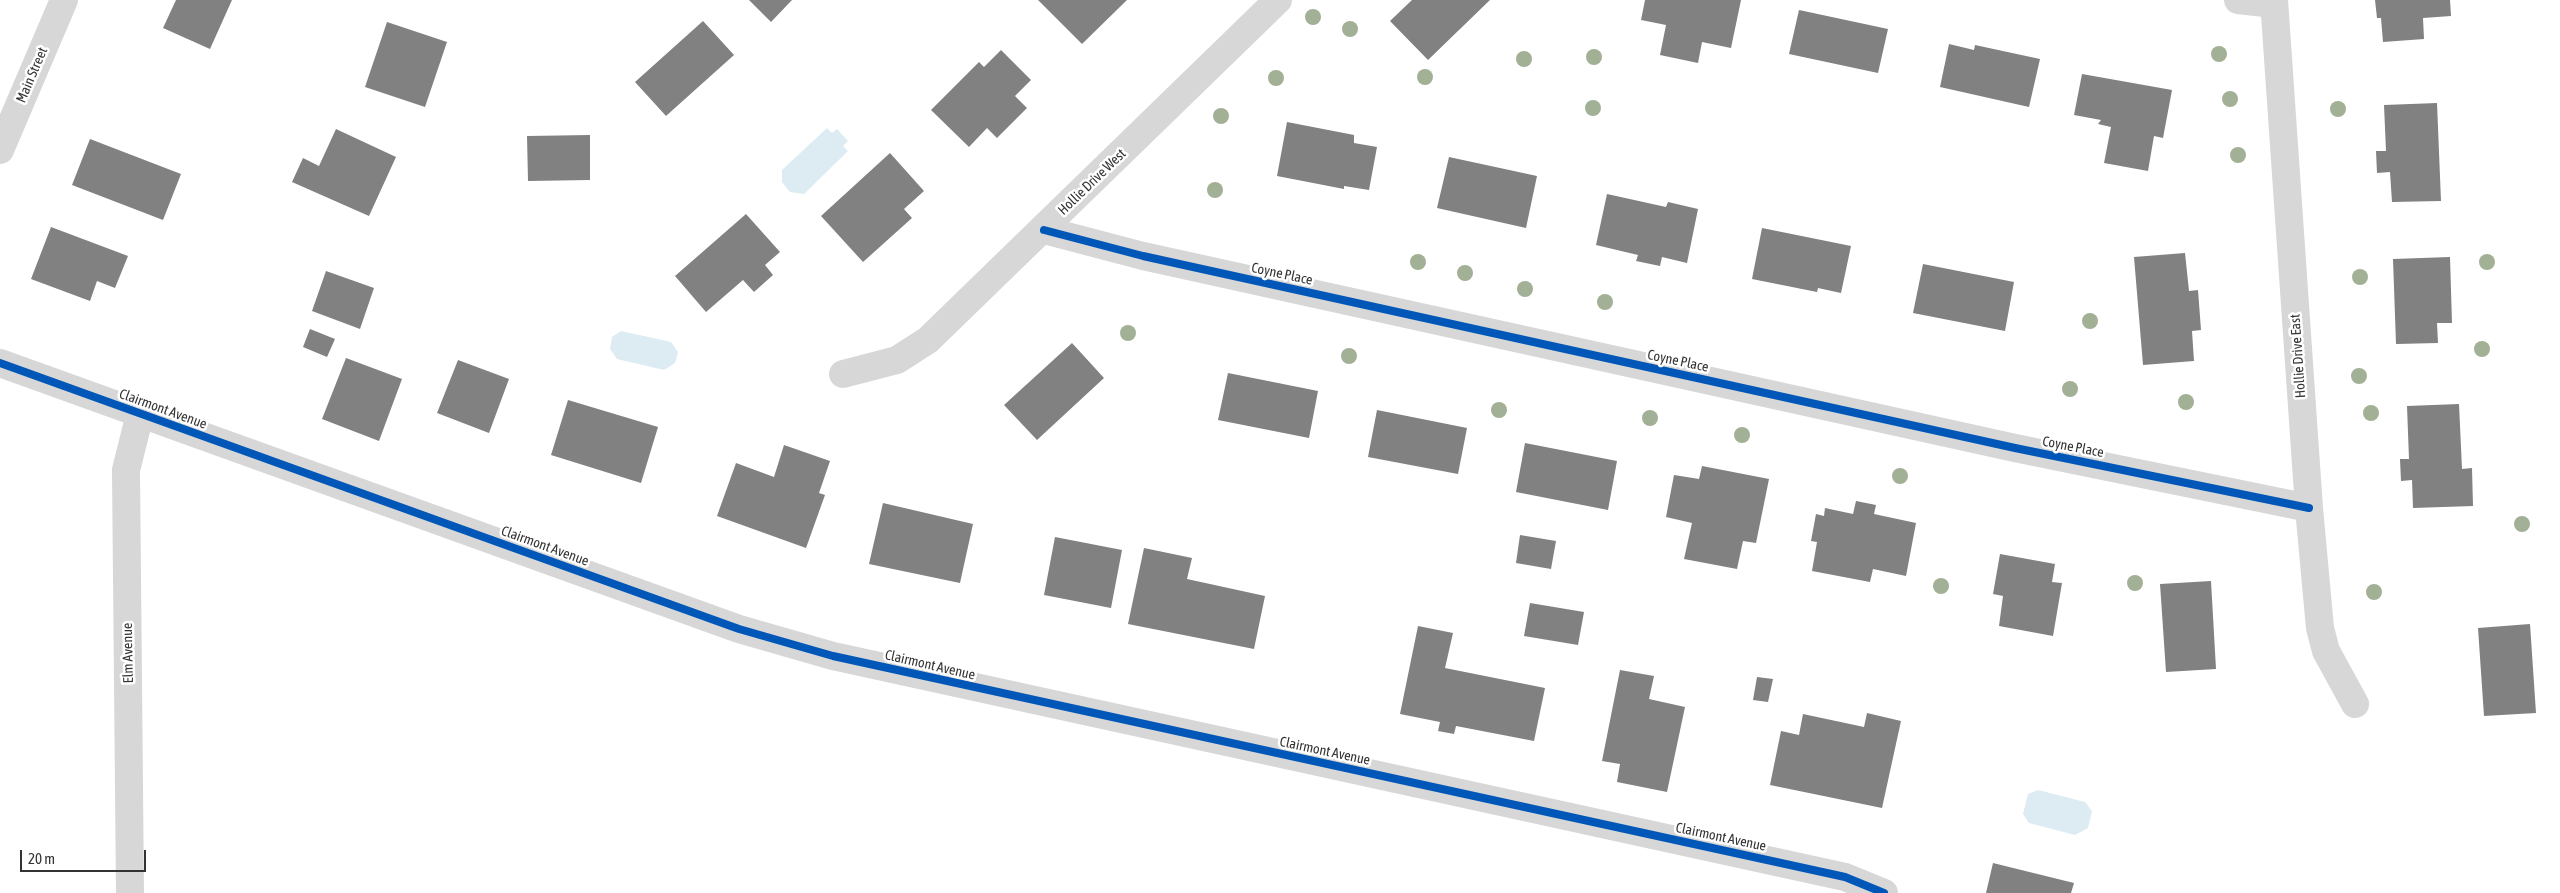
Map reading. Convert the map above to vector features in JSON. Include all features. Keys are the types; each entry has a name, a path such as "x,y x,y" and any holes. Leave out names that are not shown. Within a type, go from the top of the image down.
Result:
{"street":[{"name":"Main Street","path":"0,150 64,0"},
{"name":"Hollie Drive West","path":"843,374 897,360 928,340 1044,230 1278,0"},
{"path":"2238,0 2274,2"},
{"name":"Hollie Drive East","path":"2274,2 2308,508 2320,628 2326,651 2355,704"},
{"name":"Coyne Place","path":"1044,230 1143,256 1550,346 2015,448 2308,508"},
{"name":"Clairmont Avenue","path":"0,363 739,629 833,656 1845,877 1883,892"},
{"name":"Elm Avenue","path":"130,893 126,470 140,414"}],"shaded area":[{"path":"827,128 832,133 837,129 848,141 843,146 848,151 804,194 790,192 782,182 782,170"},
{"path":"621,331 671,342 678,352 675,363 664,370 617,359 610,349 612,337"},
{"path":"2038,790 2085,802 2092,811 2088,828 2075,835 2029,823 2023,814 2028,794"}],"building":[{"path":"176,0 232,0 210,49 163,28"},
{"path":"749,0 792,0 771,22"},
{"path":"1038,0 1127,0 1082,44"},
{"path":"1412,0 1490,0 1428,60 1390,21"},
{"path":"1645,0 1741,0 1731,48 1702,42 1698,63 1660,55 1666,25 1641,20"},
{"path":"2375,0 2450,0 2451,16 2423,18 2424,39 2383,42 2381,18 2377,18"},
{"path":"1799,10 1888,29 1878,73 1789,54"},
{"path":"703,21 734,55 666,116 635,82"},
{"path":"387,22 447,42 425,107 365,87"},
{"path":"1949,44 1974,50 1975,45 2040,59 2029,107 1940,87"},
{"path":"1001,50 1031,80 1015,96 1027,108 997,138 987,128 969,147 931,110 979,62 984,67"},
{"path":"2082,74 2172,90 2163,138 2154,136 2148,171 2104,163 2111,127 2098,124 2101,120 2074,115"},
{"path":"2437,103 2441,201 2392,202 2390,172 2377,173 2376,151 2386,151 2384,105"},
{"path":"1287,122 1354,135 1354,143 1377,147 1369,190 1344,186 1344,189 1277,176"},
{"path":"336,129 396,157 369,216 292,182 303,158 319,166"},
{"path":"590,135 590,180 528,181 527,136"},
{"path":"90,139 181,174 163,220 72,185"},
{"path":"890,153 924,191 904,209 912,218 863,262 821,216"},
{"path":"1449,157 1537,176 1526,228 1437,208"},
{"path":"1607,194 1666,207 1668,202 1698,209 1687,263 1662,257 1660,266 1636,261 1638,255 1596,245"},
{"path":"746,214 780,252 765,265 773,275 754,292 743,280 706,312 675,276"},
{"path":"51,227 128,256 115,288 97,281 90,301 31,279"},
{"path":"1762,228 1851,246 1841,293 1818,288 1817,292 1752,279"},
{"path":"2185,253 2189,291 2198,290 2201,330 2192,331 2194,361 2143,365 2134,257"},
{"path":"2450,257 2452,323 2437,323 2438,343 2396,344 2393,259"},
{"path":"1923,264 2014,282 2005,331 1913,313"},
{"path":"326,271 374,288 360,329 312,311"},
{"path":"310,329 335,339 327,357 303,347"},
{"path":"1072,343 1104,378 1037,440 1004,405"},
{"path":"346,358 402,379 379,441 322,419"},
{"path":"458,360 509,379 489,433 437,413"},
{"path":"1228,373 1318,391 1309,438 1218,420"},
{"path":"568,400 658,427 641,483 551,455"},
{"path":"2459,404 2462,469 2472,468 2473,506 2413,508 2412,480 2401,481 2400,459 2409,459 2407,406"},
{"path":"1377,410 1467,428 1458,474 1368,457"},
{"path":"1525,443 1617,461 1608,510 1516,492"},
{"path":"784,445 830,461 819,493 825,495 806,548 717,516 736,463 774,477"},
{"path":"1702,466 1769,479 1756,543 1743,541 1737,569 1684,559 1692,523 1666,517 1674,475 1699,479"},
{"path":"1856,501 1876,505 1874,514 1916,523 1906,576 1873,569 1870,582 1812,571 1817,542 1811,541 1816,514 1824,516 1825,508 1853,514"},
{"path":"883,503 973,524 960,583 869,564"},
{"path":"1520,535 1556,541 1551,569 1516,563"},
{"path":"1055,537 1122,550 1111,608 1044,595"},
{"path":"1144,548 1192,558 1187,579 1265,596 1254,649 1128,624"},
{"path":"2000,554 2055,564 2052,582 2062,583 2053,636 1999,626 2003,596 1993,594"},
{"path":"2211,581 2216,669 2166,672 2160,584"},
{"path":"1530,603 1584,612 1578,645 1524,636"},
{"path":"2530,624 2536,713 2484,716 2478,628"},
{"path":"1418,626 1453,633 1445,668 1545,688 1534,741 1456,726 1454,734 1438,731 1440,722 1400,714"},
{"path":"1620,670 1654,676 1649,699 1685,707 1667,792 1617,782 1620,764 1602,761"},
{"path":"1757,677 1773,679 1768,702 1753,700"},
{"path":"1867,713 1901,721 1882,808 1770,785 1781,731 1799,735 1803,714 1864,727"},
{"path":"1993,863 2074,883 2071,893 1986,893"}],"cycle path":[{"path":"1044,230 1143,256 2015,448 2309,508"},
{"path":"0,363 739,629 833,656 1845,877 1884,893"}]}
